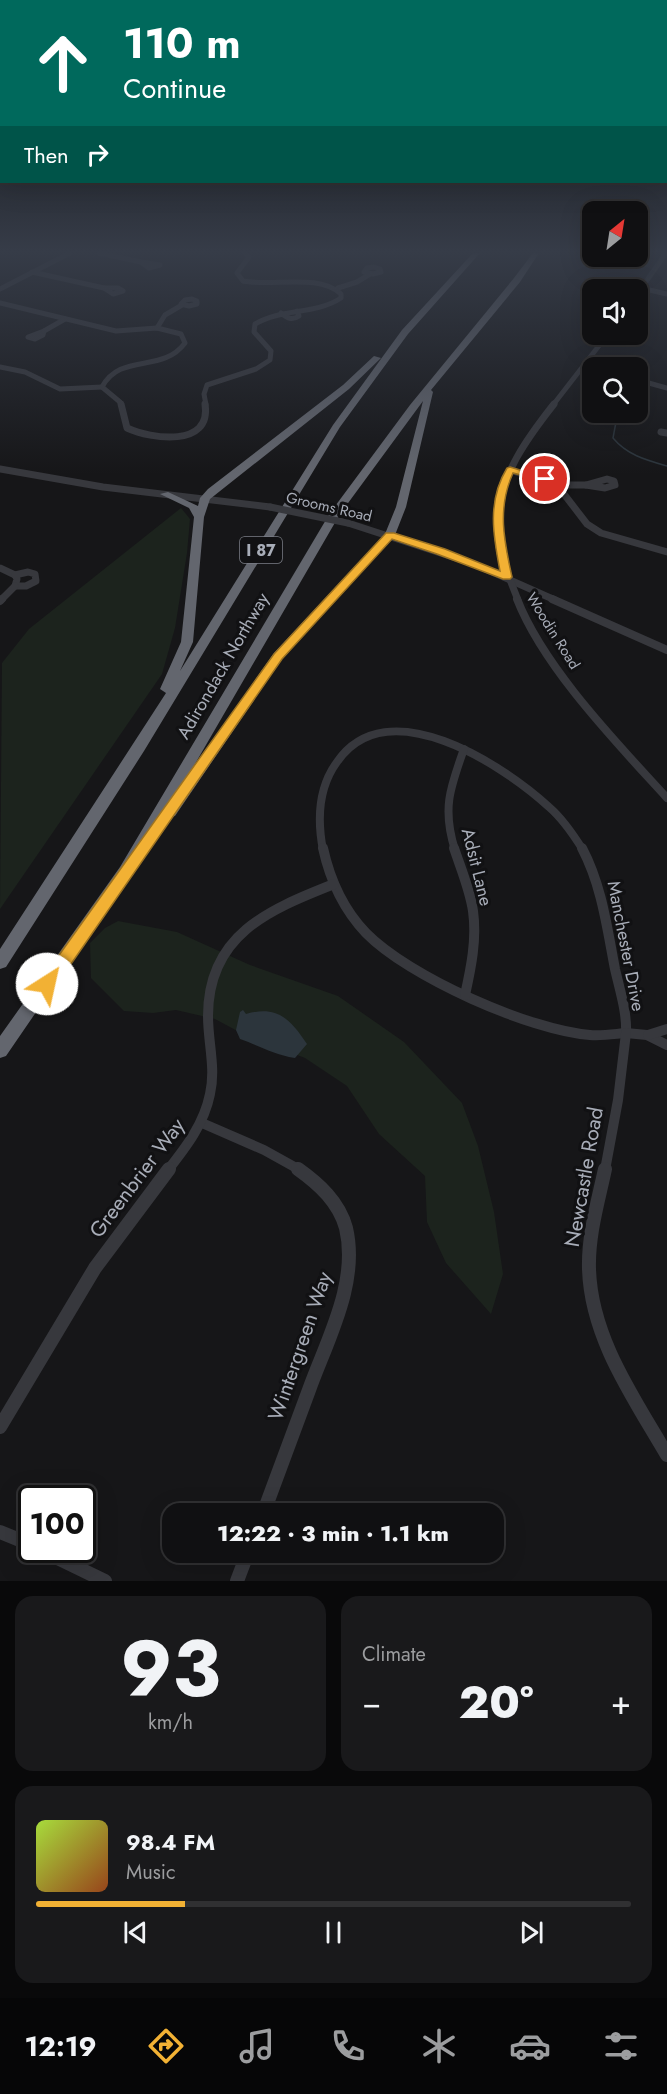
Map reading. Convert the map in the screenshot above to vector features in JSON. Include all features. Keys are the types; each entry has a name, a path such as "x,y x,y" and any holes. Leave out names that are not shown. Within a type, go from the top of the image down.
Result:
{"highway":[{"name":"Adirondack Northway","path":"0,962 139,748 336,427 410,327"},
{"name":"Adirondack Northway","path":"0,1050 125,871 335,513 432,384 479,327"},
{"path":"139,748 187,642 199,517 205,498 224,479 345,387 405,332"},
{"path":"125,871 278,657 390,535 401,507 432,384"},
{"path":"165,494 189,503 199,517"}],"street":[{"path":"44,331 51,327"},
{"path":"98,327 116,331 158,328 181,334 185,343 182,349 164,358 116,370 106,377 102,387"},
{"path":"0,367 25,372 60,389 102,387 120,402 125,426 145,436 166,437 189,433 205,421 207,413 203,396 207,386 230,375 260,368 270,360 271,351 255,334 253,329 255,327"},
{"name":"Woodin Road","path":"582,369 539,423 510,470 498,507 501,557 507,577 528,624 562,673 623,749 667,798"},
{"path":"648,383 667,388"},
{"name":"Grooms Road","path":"0,469 103,487 270,507 348,523 390,535 507,577 667,650"},
{"path":"510,470 557,485 586,484"},
{"path":"557,485 587,524 594,529 620,540 667,552"},
{"path":"474,564 493,566 501,557"},
{"path":"0,568 15,575 32,573 37,578 30,585 15,586"},
{"path":"0,601 15,586 17,579 15,575"},
{"path":"516,599 522,590 538,591"},
{"name":"Manchester Drive","path":"627,1033 605,909 594,871 574,834 543,799 518,781 464,749 420,733 381,731 348,747 339,757 326,780 320,804 318,834 334,884 345,906 367,935 429,977 512,1014 585,1035 618,1036 627,1033 648,1035 667,1045"},
{"name":"Adsit Lane","path":"464,749 447,807 449,825 472,901 474,929 472,961 465,995"},
{"name":"Greenbrier Way","path":"0,1427 95,1268 202,1123 213,1078 208,998 212,981 224,954 233,940 267,913 334,884"},
{"name":"Manchester Drive","path":"648,1035 667,1029"},
{"name":"Newcastle Road","path":"627,1033 611,1141 590,1240 588,1262 590,1285 601,1332 610,1353 667,1455"},
{"name":"Wintergreen Way","path":"202,1123 290,1162 310,1174 333,1200 342,1217 348,1237 349,1272 343,1298 267,1503"},
{"path":"0,1532 18,1539"},
{"path":"68,1563 105,1581"},
{"path":"237,1581 244,1563"}],"shaded area":[{"path":"181,508 190,519 187,553 175,628 162,674 0,909 2,663 29,629"},
{"path":"118,921 177,932 250,965 338,996 404,1042 462,1103 478,1146 494,1212 503,1274 491,1314 446,1263 427,1222 425,1176 379,1134 347,1086 305,1058 243,1034 215,1019 176,1010 153,1013 124,1011 91,978 90,943 105,928"},
{"path":"243,1010 246,1014 275,1013 289,1022 307,1044 295,1058 240,1039 236,1030 240,1012"}],"waterway":[{"path":"616,423 613,438 618,444 637,456 667,466"}],"route":[{"path":"47,984 278,657 390,535 507,577 498,534 498,507 504,482 510,470 545,479"}]}
